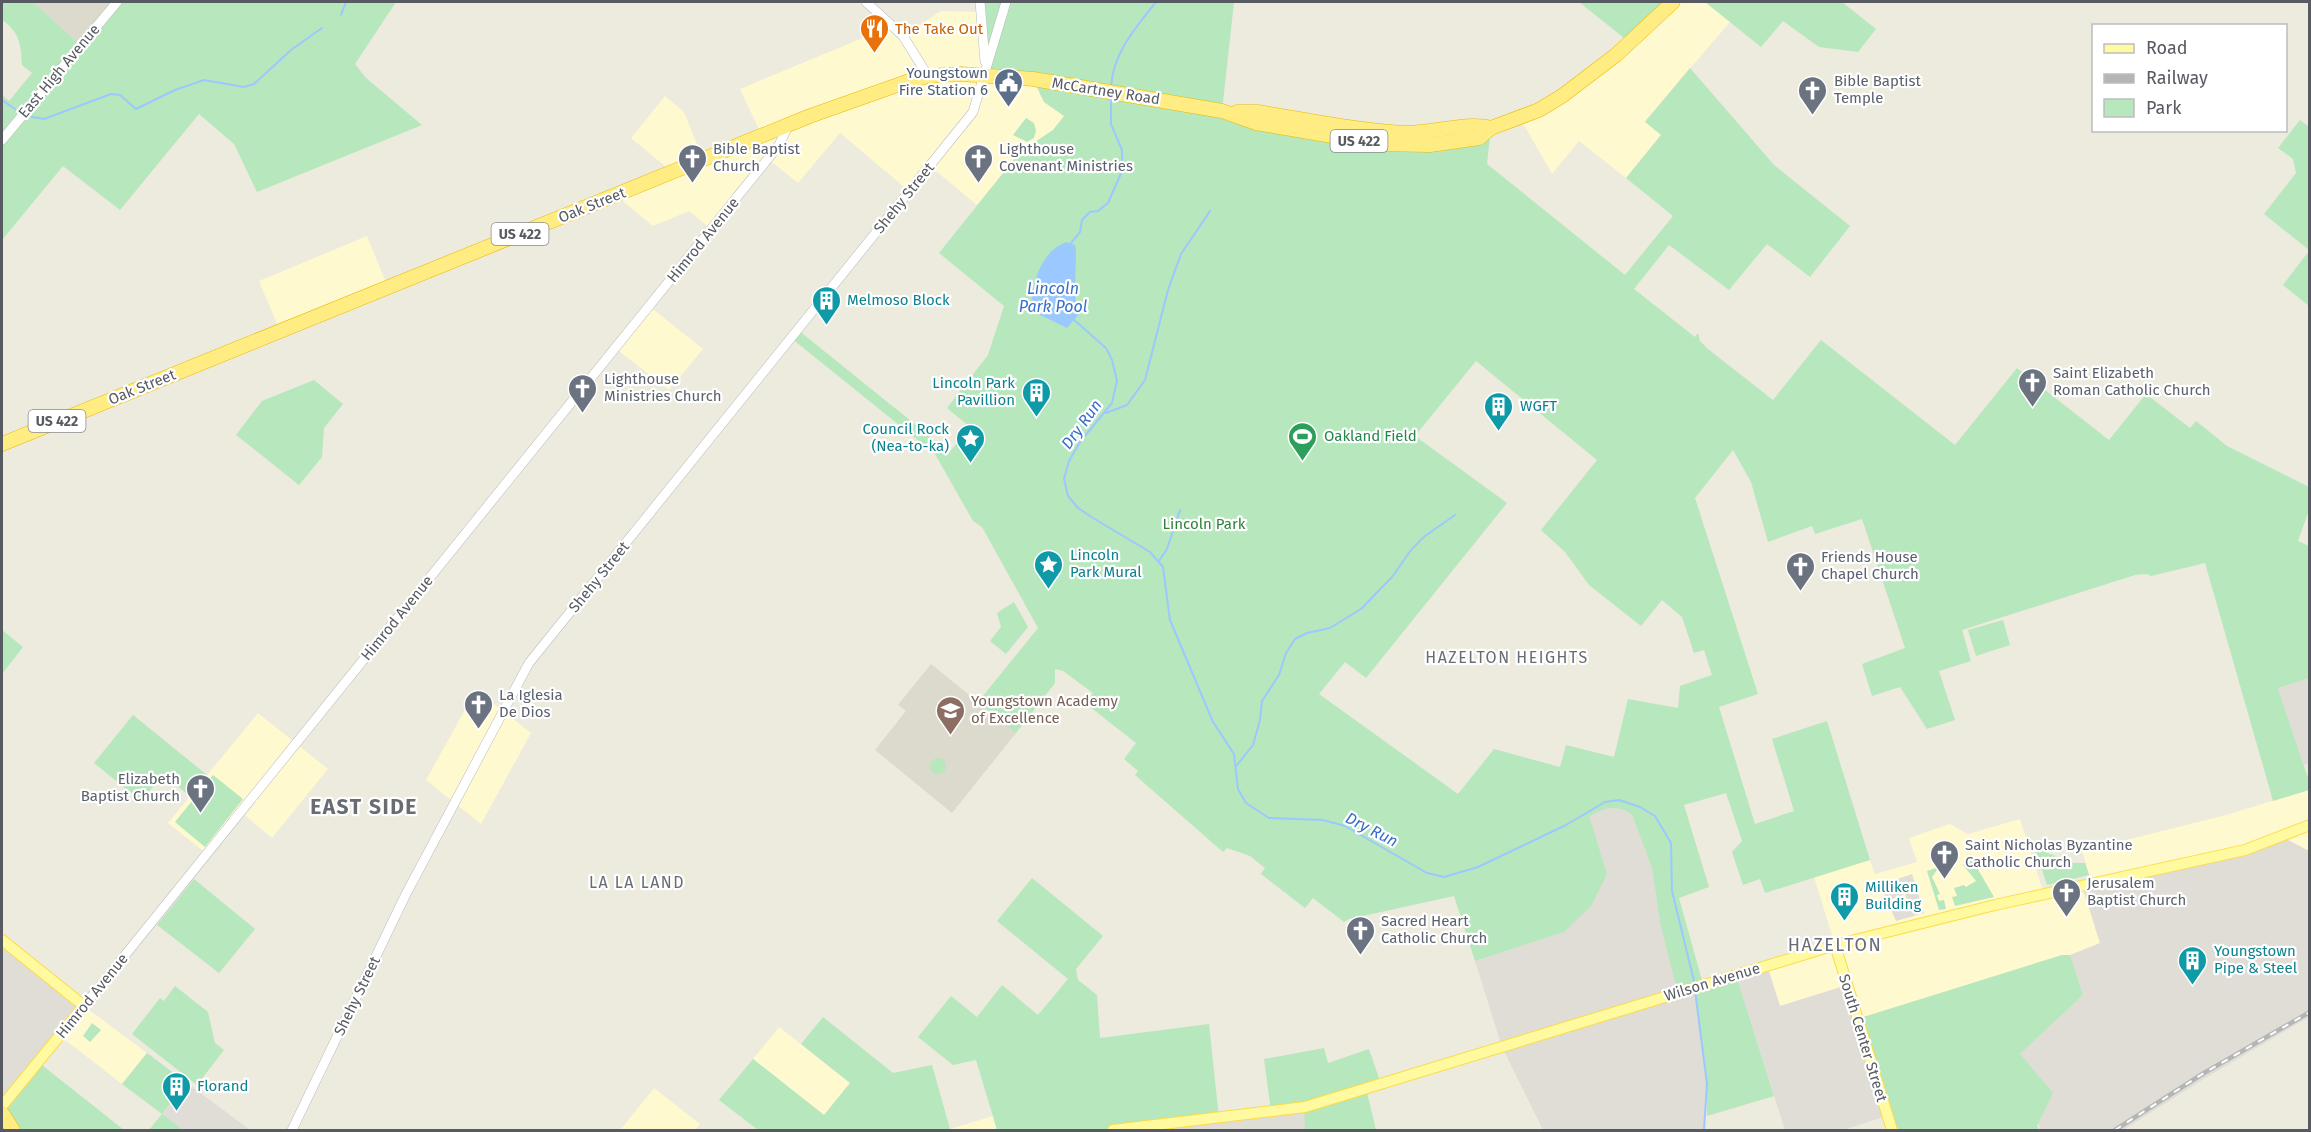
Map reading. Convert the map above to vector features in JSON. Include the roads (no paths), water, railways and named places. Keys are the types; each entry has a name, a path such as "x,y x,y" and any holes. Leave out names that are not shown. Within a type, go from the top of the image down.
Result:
{"highway":[{"name":"McCartney Road","path":"985,70 1223,112 1258,112 1391,132 1437,132 1483,126 1491,128 1520,118 1563,96 1616,55 1673,2"},
{"name":"Oak Street","path":"2,444 864,95 928,76 985,70"},
{"path":"2,1113 13,1131"}],"main road":[{"name":"Wilson Avenue","path":"1113,1131 1305,1107 1835,945 1995,905 2245,850 2310,825"},
{"path":"2,940 84,1006"},
{"name":"South Center Street","path":"1835,945 1892,1131"},
{"name":"Himrod Avenue","path":"2,1106 84,1006"}],"street":[{"name":"East High Avenue","path":"2,140 117,2"},
{"path":"866,2 903,36 928,76"},
{"path":"980,2 985,70"},
{"path":"985,70 1005,2"},
{"name":"Shehy Street","path":"292,1131 406,894 529,663 973,112 985,70"},
{"name":"Himrod Avenue","path":"84,1006 780,145 789,126"}],"water":[{"name":"Lincoln Park Pool","path":"1066,242 1075,245 1075,296 1079,314 1067,328 1040,315 1031,304 1040,267 1050,252"}],"waterway":[{"path":"341,15 346,2"},
{"name":"Dry Run","path":"1111,88 1112,76 1120,52 1156,2"},
{"path":"27,116 44,119 111,94 120,95 136,109 175,90 204,80 244,87 254,84 291,50 322,28"},
{"name":"Dry Run","path":"1071,243 1080,232 1082,220 1090,212 1098,211 1108,203 1122,171 1122,150 1111,124 1111,97"},
{"path":"2,100 22,114"},
{"path":"1106,413 1127,405 1145,380 1168,290 1181,254 1210,211"},
{"name":"Dry Run","path":"1073,319 1106,348 1112,360 1117,381 1112,403 1080,442 1069,461 1064,479 1068,496 1078,508 1150,552 1163,567 1170,620 1213,722 1234,754 1238,789 1246,803 1269,818 1323,820 1345,826 1427,873 1444,877 1478,867 1566,825 1605,802 1619,800 1640,807 1655,816 1671,843 1672,891 1695,985"},
{"path":"1159,561 1167,549 1180,510"},
{"path":"1237,765 1253,745 1260,720 1262,701 1279,675 1286,653 1295,639 1307,633 1330,628 1361,609 1392,577 1411,550 1425,536 1455,515"},
{"name":"Dry Run","path":"1695,990 1707,1084 1704,1130"}],"railway":[{"path":"2115,1130 2204,1073 2310,1012"}],"place":[{"name":"The Take Out","path":"874,54"},
{"name":"Youngstown Fire Station 6","path":"1009,108"},
{"name":"Bible Baptist Temple","path":"1813,116"},
{"name":"Bible Baptist Church","path":"692,184"},
{"name":"Lighthouse Covenant Ministries","path":"978,184"},
{"name":"Melmoso Block","path":"826,326"},
{"name":"Saint Elizabeth Roman Catholic Church","path":"2032,408"},
{"name":"Lighthouse Ministries Church","path":"583,414"},
{"name":"Lincoln Park Pavillion","path":"1036,418"},
{"name":"WGFT","path":"1499,432"},
{"name":"Oakland Field","path":"1303,462"},
{"name":"Council Rock (Nea-to-ka)","path":"970,464"},
{"name":"Lincoln Park Mural","path":"1049,590"},
{"name":"Friends House Chapel Church","path":"1800,592"},
{"name":"La Iglesia De Dios","path":"478,730"},
{"name":"Youngstown Academy of Excellence","path":"950,736"},
{"name":"Elizabeth Baptist Church","path":"201,814"},
{"name":"Saint Nicholas Byzantine Catholic Church","path":"1944,880"},
{"name":"Jerusalem Baptist Church","path":"2066,918"},
{"name":"Milliken Building","path":"1844,922"},
{"name":"Sacred Heart Catholic Church","path":"1360,956"},
{"name":"Youngstown Pipe & Steel","path":"2193,986"},
{"name":"Florand","path":"176,1112"}],"district":[{"name":"HAZELTON HEIGHTS","path":"1507,657"},
{"name":"EAST SIDE","path":"364,807"},
{"name":"LA LA LAND","path":"637,882"},
{"name":"HAZELTON","path":"1835,945"}],"park label":[{"name":"Lincoln Park","path":"1204,524"}]}
